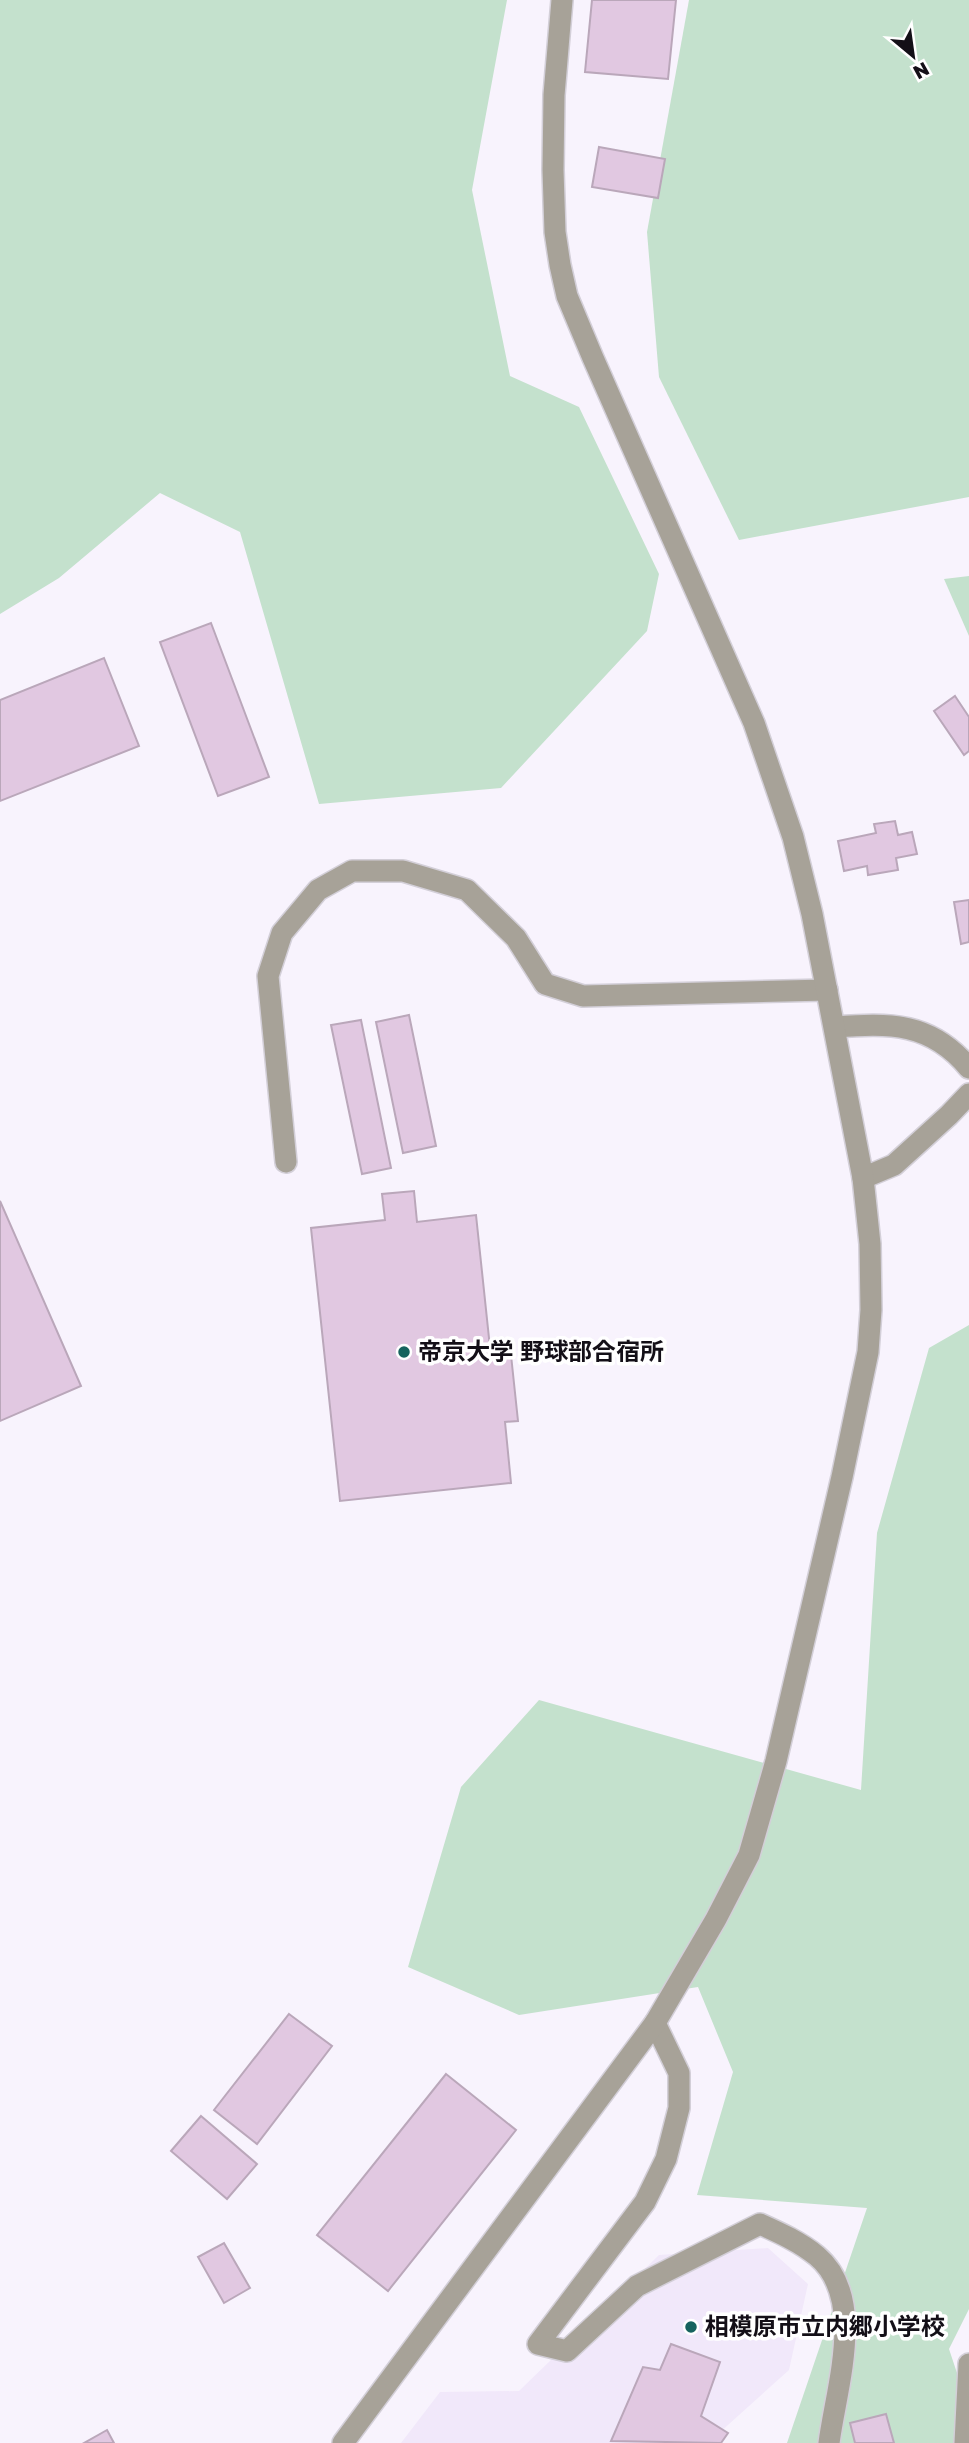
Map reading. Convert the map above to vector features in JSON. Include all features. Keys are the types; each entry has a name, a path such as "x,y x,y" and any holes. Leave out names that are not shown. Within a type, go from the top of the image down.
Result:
{"street":[{"path":"343,2443 655,2023 716,1919 749,1854 776,1761 868,1352 871,1310 870,1244 863,1178 835,1027 793,837 754,723 567,296 555,232 553,170 554,95 562,0"},
{"path":"286,1162 268,976 282,933 318,890 352,870 403,871 467,890 516,938 545,984 583,996 827,990"},
{"path":"835,1027 872,1024 901,1026 937,1040 959,1056 969,1068"},
{"path":"863,1178 894,1165 969,1094"},
{"path":"655,2023 679,2073 680,2108 666,2159 645,2202 538,2344 568,2351 637,2286 760,2224 790,2238 819,2257 836,2281 846,2326 846,2344 829,2443"},
{"path":"965,2443 969,2364"}],"shaded area":[{"name":"相模原市立内郷小学校","path":"768,2248 808,2284 789,2370 708,2443 401,2443 440,2392 519,2391 659,2255"}],"green space":[{"path":"0,0 507,0 472,190 510,376 579,407 659,574 647,631 501,788 319,804 240,532 160,493 59,578 0,614"},
{"path":"689,0 969,0 969,497 739,540 659,377 647,232"},
{"path":"969,576 969,636 944,579"},
{"path":"969,1325 969,2309 949,2349 969,2409 969,2443 787,2443 867,2208 697,2195 733,2072 698,1987 519,2015 408,1967 461,1787 539,1700 861,1790 877,1533 929,1348"}],"building":[{"path":"592,0 676,0 668,79 585,72"},
{"path":"599,147 665,159 658,198 592,187"},
{"path":"211,623 269,777 218,796 160,642"},
{"path":"104,658 139,746 0,801 0,700"},
{"path":"955,696 969,717 969,751 964,755 934,711"},
{"path":"895,821 898,835 912,832 917,854 896,858 898,870 868,875 867,866 844,871 838,841 876,833 874,824"},
{"path":"969,900 969,942 961,944 954,902"},
{"path":"409,1015 436,1146 403,1153 376,1022"},
{"path":"361,1020 391,1168 362,1174 331,1025"},
{"path":"414,1191 417,1222 476,1215 491,1357 511,1355 518,1421 505,1422 511,1483 340,1501 311,1228 385,1220 382,1194"},
{"path":"0,1201 81,1386 0,1421"},
{"path":"289,2014 332,2046 257,2144 214,2110"},
{"path":"446,2074 516,2130 388,2291 317,2235"},
{"path":"201,2116 257,2164 227,2199 171,2151"},
{"path":"224,2243 250,2288 224,2303 198,2257"},
{"path":"671,2344 720,2362 701,2416 728,2433 721,2443 611,2441 643,2367 660,2370"},
{"path":"886,2414 894,2443 855,2443 850,2423"},
{"path":"107,2430 114,2443 84,2443"}],"place":[{"name":"帝京大学 野球部合宿所","path":"404,1352"},
{"name":"相模原市立内郷小学校","path":"691,2327"}]}
